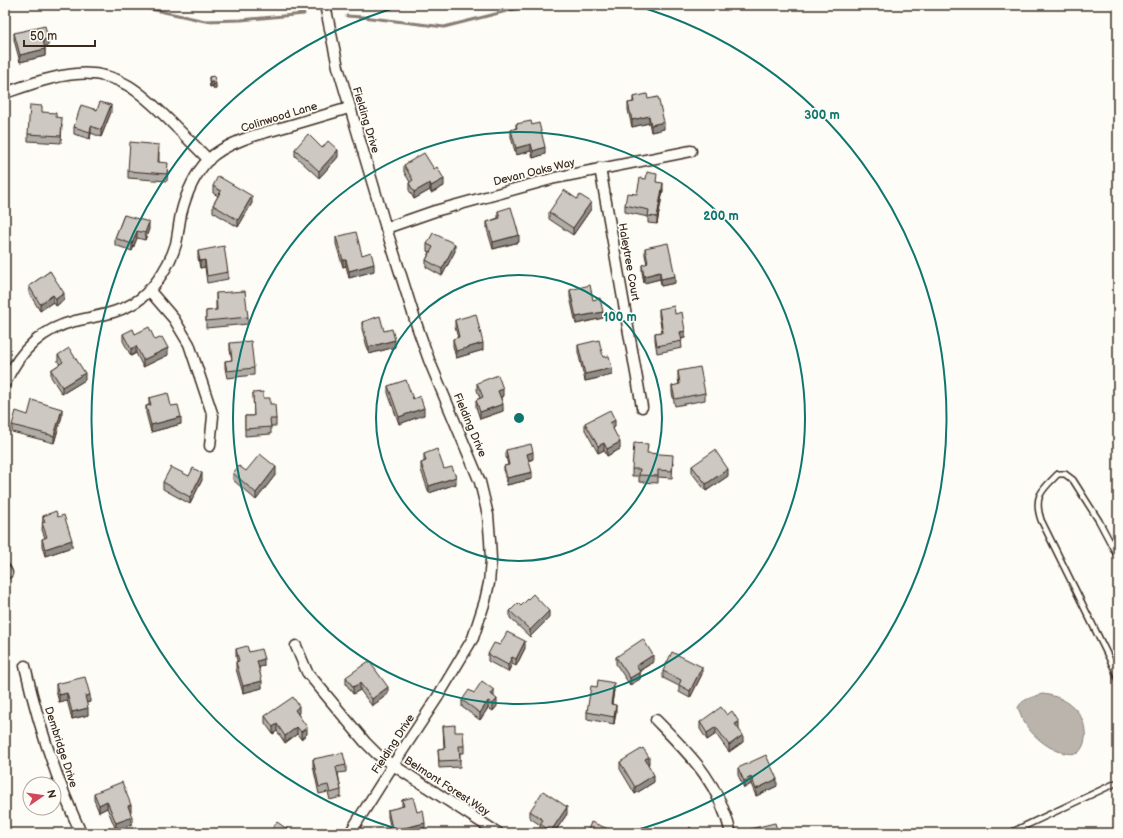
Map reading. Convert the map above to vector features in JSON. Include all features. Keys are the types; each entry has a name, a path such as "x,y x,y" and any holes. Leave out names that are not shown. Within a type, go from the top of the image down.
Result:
{"street":[{"name":"Fielding Drive","path":"324,5 349,108 417,326 429,360 480,482 488,515 491,560 489,583 473,638 437,698 350,833"},
{"path":"5,92 45,80 74,74 93,74 114,78 124,82 144,96 209,160"},
{"name":"Colinwood Lane","path":"5,383 10,371 20,355 33,342 50,330 68,323 121,310 140,299 149,290 167,265 176,243 185,199 197,176 209,160 225,149 246,138 349,108"},
{"name":"Devan Oaks Way","path":"386,228 435,211 555,178 691,151"},
{"name":"Haleytree Court","path":"600,168 642,407"},
{"path":"149,290 174,319 189,344 213,416 210,446"},
{"name":"Belmont Forest Way","path":"296,646 306,672 365,742 377,754 498,833"},
{"name":"Dembridge Drive","path":"25,666 42,733 62,790 81,833"},
{"path":"656,720 697,763 710,782 722,804 731,833"}],"lane":[{"path":"1118,557 1099,521 1073,480 1065,474 1058,474 1043,489 1040,495 1037,503 1040,520 1116,668 1118,680"},
{"path":"1010,833 1118,782"}],"shaded area":[{"path":"1042,694 1057,697 1071,705 1080,716 1085,731 1085,737 1083,746 1078,753 1071,754 1057,751 1044,743 1026,726 1018,708 1025,700"}],"building":[{"path":"45,26 48,39 43,40 45,49 20,55 14,33"},
{"path":"214,76 216,84 213,85 213,82 210,82 209,77"},
{"path":"647,94 648,99 658,97 664,122 651,125 649,116 632,120 628,103 634,102 633,97"},
{"path":"100,102 111,105 101,130 91,126 90,132 74,127 81,105 97,110"},
{"path":"30,105 42,106 42,112 56,113 56,117 62,118 61,136 28,134"},
{"path":"531,121 532,125 539,123 545,147 533,151 531,144 516,148 511,130 517,128 516,124"},
{"path":"308,134 322,148 328,141 338,150 319,171 295,149"},
{"path":"130,142 159,145 158,162 168,163 167,174 128,171"},
{"path":"424,153 434,169 437,167 444,179 431,186 430,183 414,192 409,183 413,180 404,165"},
{"path":"647,172 657,174 656,182 663,183 657,217 648,216 649,210 625,205 627,193 637,194 640,178 646,179"},
{"path":"218,176 252,196 238,220 213,205 221,191 213,186"},
{"path":"564,190 577,199 580,195 591,202 573,228 549,212"},
{"path":"511,207 519,235 493,242 487,222 500,218 498,211"},
{"path":"124,215 149,222 145,233 137,231 132,244 115,238"},
{"path":"356,232 362,255 371,252 374,264 349,271 346,260 343,260 336,237"},
{"path":"433,233 455,244 442,269 426,260 433,247 427,244"},
{"path":"668,243 675,276 661,279 660,272 644,276 642,265 648,263 645,248"},
{"path":"224,246 228,272 207,276 205,260 200,261 198,251"},
{"path":"50,271 64,293 56,299 53,295 40,304 29,286"},
{"path":"590,285 593,300 600,298 603,312 576,317 570,290"},
{"path":"245,291 248,317 206,321 206,311 217,310 216,293"},
{"path":"674,306 675,314 682,312 685,331 680,332 682,341 657,346 655,333 663,332 659,309"},
{"path":"476,314 483,343 456,351 453,339 459,337 455,320"},
{"path":"380,316 384,331 392,329 395,340 369,347 362,322"},
{"path":"149,327 155,340 162,337 168,348 143,360 136,346 131,349 123,334 133,329 135,334"},
{"path":"599,340 603,357 609,356 612,368 585,374 578,345"},
{"path":"251,341 254,368 227,371 225,361 232,360 230,343"},
{"path":"69,348 85,373 62,387 51,370 63,362 58,355"},
{"path":"700,367 705,393 675,399 672,386 680,384 678,371"},
{"path":"498,375 503,389 498,391 503,404 480,412 476,400 483,397 477,383"},
{"path":"406,380 413,399 420,396 424,408 399,417 388,386"},
{"path":"263,392 263,398 270,398 270,404 275,404 276,419 270,419 271,427 245,429 245,416 254,416 253,393"},
{"path":"168,393 171,406 178,405 181,417 151,425 146,406 151,405 149,398"},
{"path":"32,400 62,409 54,436 12,425 16,411 28,415"},
{"path":"610,410 615,420 610,423 620,442 607,449 604,443 598,446 585,423"},
{"path":"634,443 648,444 647,453 673,455 672,471 658,470 658,476 639,475 640,469 632,469"},
{"path":"531,444 533,452 527,454 532,472 507,478 504,466 509,465 506,450"},
{"path":"437,449 444,469 452,467 456,477 429,486 421,463 426,461 424,454"},
{"path":"715,450 728,469 706,484 692,466"},
{"path":"260,454 276,467 256,493 233,473 239,466 246,471"},
{"path":"171,467 189,476 193,468 202,473 190,497 163,482"},
{"path":"56,511 58,517 64,515 72,540 45,549 42,539 47,537 42,523 45,522 43,516"},
{"path":"533,594 549,611 530,630 510,611 518,603 521,606"},
{"path":"507,632 525,641 516,659 512,657 508,665 488,654 494,643 500,645"},
{"path":"643,639 653,655 636,666 640,672 630,678 616,657"},
{"path":"247,646 249,652 261,649 264,659 257,661 262,681 243,686 236,662 239,661 236,649"},
{"path":"672,652 702,667 690,691 679,685 681,680 663,671"},
{"path":"369,661 388,687 372,699 360,683 353,687 346,677"},
{"path":"85,677 90,695 85,696 88,708 72,712 67,693 59,695 56,684"},
{"path":"598,680 614,683 611,704 616,705 614,717 587,712 591,686 597,687"},
{"path":"482,681 494,690 491,694 497,699 493,704 488,701 480,713 462,700 469,690 474,693"},
{"path":"293,697 299,706 295,710 307,727 301,732 297,727 285,736 277,724 273,727 265,716"},
{"path":"721,707 727,715 732,711 739,722 735,724 743,735 729,745 716,727 707,733 700,722"},
{"path":"455,725 455,732 463,732 464,746 459,746 460,760 439,761 438,749 445,748 443,726"},
{"path":"643,748 649,757 645,759 654,775 635,787 620,762"},
{"path":"343,753 346,765 336,767 341,790 330,793 328,785 319,787 313,759"},
{"path":"766,755 777,779 756,789 751,777 744,781 738,768"},
{"path":"122,782 131,805 128,806 132,817 116,823 107,801 99,805 94,793"},
{"path":"543,791 567,807 551,831 540,824 543,820 530,811"},
{"path":"413,797 417,812 423,810 425,823 400,829 400,832 393,833 388,810 404,806 402,800"},
{"path":"277,822 293,833 269,833"},
{"path":"591,822 611,830 610,833 587,833"},
{"path":"775,823 777,830 784,829 785,833 751,833 750,829"},
{"path":"690,827 696,833 684,833"}],"waterway":[{"path":"132,5 205,21 241,20 304,14"},
{"path":"347,16 444,27 531,5"}]}
